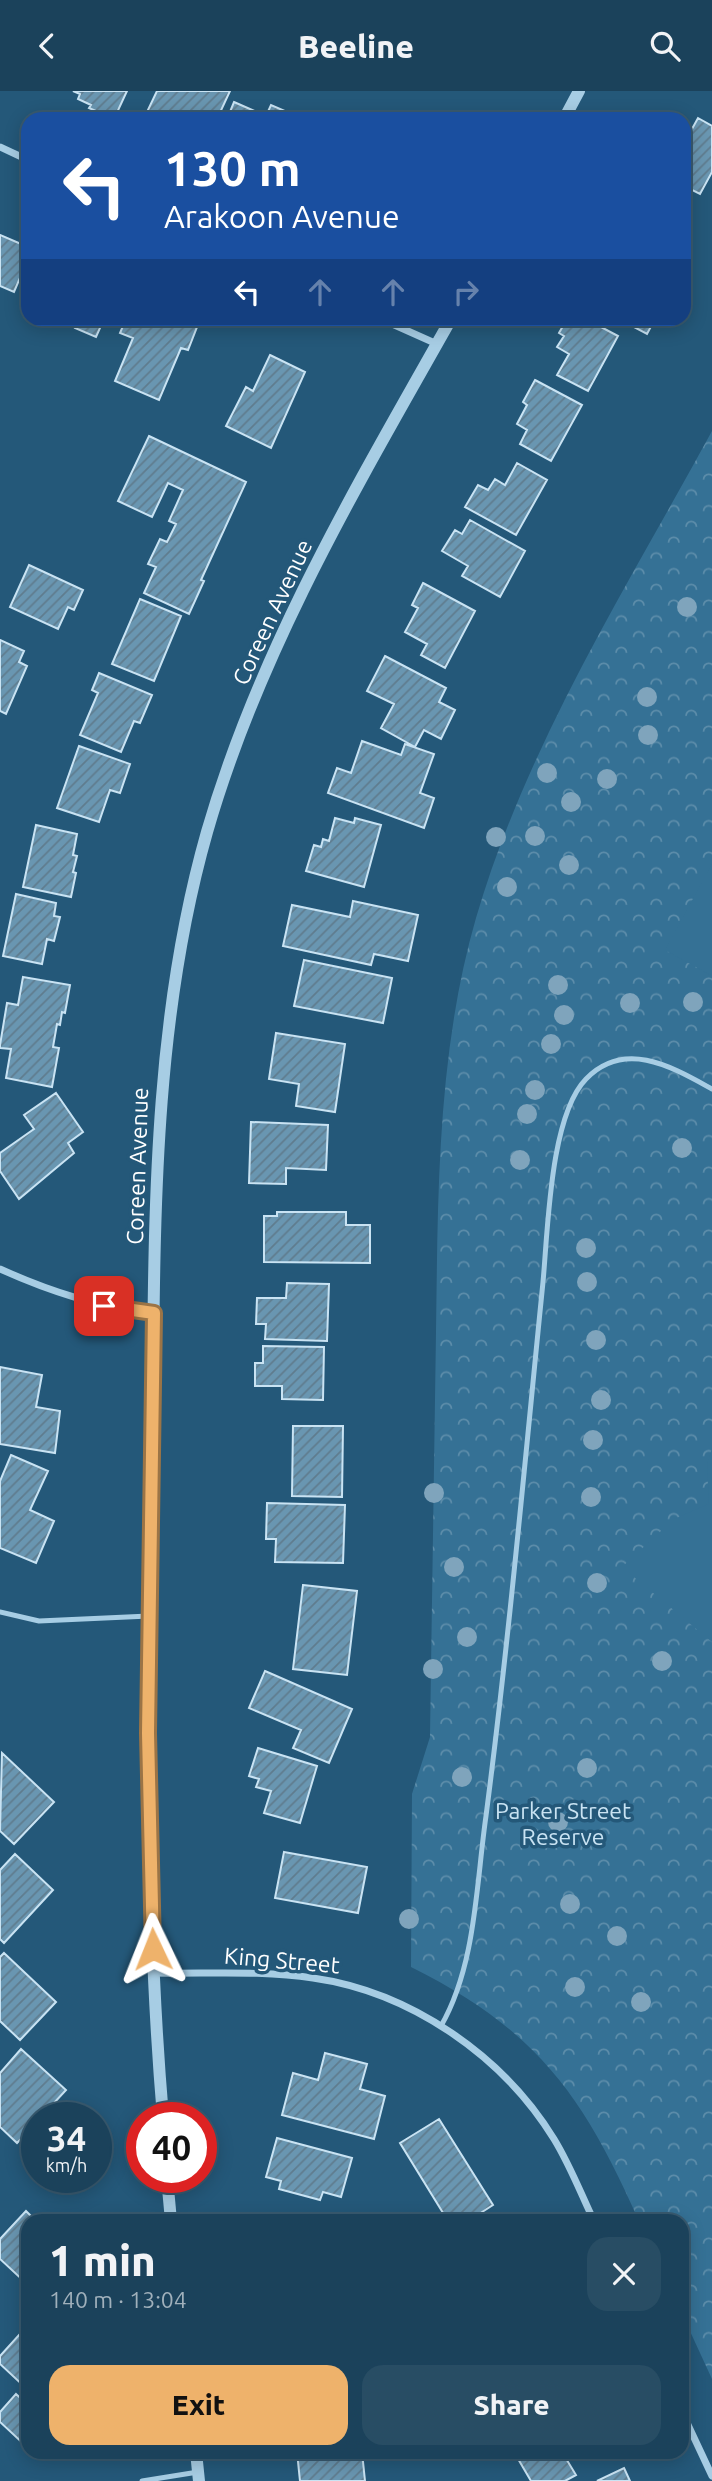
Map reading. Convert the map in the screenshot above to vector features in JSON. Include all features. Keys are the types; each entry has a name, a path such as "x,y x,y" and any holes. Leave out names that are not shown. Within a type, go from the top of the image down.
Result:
{"street":[{"path":"568,112 579,91"},
{"path":"0,147 21,157"},
{"path":"397,326 437,344"},
{"name":"Coreen Avenue","path":"162,2102 153,1973 149,1829 149,1616 156,1178 164,1053 184,927 209,828 241,731 287,620 447,326"},
{"path":"0,1269 84,1302 154,1313"},
{"name":"King Street","path":"153,1973 288,1975 345,1983 380,1994 441,2026 491,2065 537,2115 566,2161 591,2214"},
{"path":"169,2193 171,2214"},
{"path":"689,2427 712,2476"}],"lane":[{"path":"441,2026 460,1988 475,1897 506,1663 548,1225 563,1119 570,1100 586,1080 603,1064 621,1059 641,1058 660,1062 712,1089"},
{"path":"0,1612 39,1621 149,1616"},
{"path":"142,2481 198,2476"}],"green space":[{"name":"Parker Street Reserve","path":"712,431 712,2379 689,2329 689,2214 636,2214 597,2137 551,2070 524,2042 492,2016 455,1991 411,1967 412,1794 430,1737 439,1176 454,1020 476,918 497,854 550,729"},
{"path":"712,864 712,976 665,950"},
{"path":"712,1448 712,1642 622,1567 674,1519 709,1504 707,1464"}],"building":[{"path":"73,91 127,91 117,112 98,112 89,108 91,105 78,99 80,94"},
{"path":"157,91 230,91 220,112 147,112"},
{"path":"234,102 257,112 230,112"},
{"path":"271,105 287,112 268,112"},
{"path":"698,118 712,126 712,172 700,194 691,190 691,131"},
{"path":"0,235 21,244 21,276 14,292 0,286"},
{"path":"76,326 101,326 96,337 75,328"},
{"path":"123,326 197,327 188,350 181,348 159,400 115,381 133,338 120,333"},
{"path":"563,326 599,326 618,336 588,391 557,375 569,354 557,347 564,336 559,333"},
{"path":"632,326 651,326 647,334"},
{"path":"270,355 305,372 271,448 226,426 246,387 253,391"},
{"path":"535,380 582,405 551,461 520,444 527,430 517,424 527,405 523,402"},
{"path":"149,436 246,482 201,580 204,581 189,614 144,593 156,567 148,564 160,539 167,542 176,524 169,521 183,490 168,483 152,517 118,501"},
{"path":"517,463 547,480 516,535 465,507 478,485 488,490 495,479 505,485"},
{"path":"470,520 525,551 500,597 462,576 468,566 442,551 455,530 462,534"},
{"path":"29,565 83,590 74,610 68,607 58,629 10,607"},
{"path":"423,583 475,611 445,668 421,655 427,644 405,632 418,608 412,605"},
{"path":"140,599 181,616 154,681 112,664"},
{"path":"0,640 24,651 19,662 27,666 6,714 0,711"},
{"path":"385,656 446,688 439,702 455,710 441,739 424,730 415,747 381,728 394,704 367,691"},
{"path":"99,673 152,695 140,723 134,721 121,752 80,735 98,693 92,690"},
{"path":"362,741 401,755 405,744 434,754 420,793 434,798 424,828 328,793 337,768 351,773"},
{"path":"79,746 130,764 120,793 110,790 99,822 57,808"},
{"path":"335,818 354,823 355,818 381,825 364,887 306,871 314,845 321,847 323,839 329,841"},
{"path":"36,825 77,834 73,855 77,856 73,872 76,873 71,897 23,887"},
{"path":"16,894 56,903 54,916 60,917 54,941 47,939 42,964 3,956"},
{"path":"353,901 418,915 408,961 374,954 371,965 283,946 292,905 350,917"},
{"path":"304,960 392,978 383,1023 294,1006"},
{"path":"23,977 70,985 65,1013 62,1012 60,1025 57,1024 53,1047 59,1048 52,1087 6,1078 11,1049 0,1048 0,1045 7,1003 18,1005"},
{"path":"276,1033 345,1044 335,1112 296,1106 299,1084 269,1079"},
{"path":"56,1093 83,1132 68,1143 74,1153 19,1199 0,1171 0,1153 34,1129 24,1115"},
{"path":"251,1122 328,1125 326,1170 286,1168 286,1184 249,1183"},
{"path":"277,1212 346,1212 346,1225 370,1225 370,1263 264,1262 264,1216 277,1216"},
{"path":"287,1283 329,1284 327,1341 265,1339 266,1324 256,1324 257,1298 286,1298"},
{"path":"263,1346 324,1347 323,1400 282,1399 282,1386 255,1386 255,1363 263,1363"},
{"path":"0,1367 42,1375 36,1407 60,1411 55,1453 0,1444"},
{"path":"293,1426 343,1426 342,1497 292,1496"},
{"path":"11,1455 48,1471 30,1510 54,1521 36,1563 0,1548 0,1481"},
{"path":"267,1503 345,1505 343,1563 275,1562 276,1539 266,1539"},
{"path":"303,1585 357,1591 347,1675 293,1669"},
{"path":"265,1671 352,1709 329,1763 293,1748 301,1730 249,1708"},
{"path":"258,1748 317,1766 300,1823 264,1813 271,1791 256,1787 259,1779 249,1776"},
{"path":"2,1753 54,1802 14,1844 0,1831"},
{"path":"284,1852 367,1867 358,1913 275,1898"},
{"path":"15,1854 53,1890 4,1943 0,1939 0,1870"},
{"path":"4,1953 56,2002 20,2040 0,2021 0,1957"},
{"path":"21,2049 66,2090 55,2102 21,2102 21,2139 17,2143 0,2127 0,2073"},
{"path":"325,2053 367,2064 360,2089 385,2096 374,2139 282,2115 293,2073 318,2080"},
{"path":"439,2119 493,2205 479,2214 444,2214 400,2143"},
{"path":"277,2138 352,2158 341,2197 323,2192 320,2200 279,2189 281,2181 266,2177"},
{"path":"21,2216 21,2278 0,2259 0,2239"},
{"path":"21,2333 21,2384 0,2364 0,2356"},
{"path":"16,2394 21,2399 21,2442 0,2422 0,2412"},
{"path":"298,2459 363,2459 365,2481 300,2481"},
{"path":"518,2459 566,2459 576,2475 565,2481 531,2481"},
{"path":"624,2468 630,2481 597,2481"}],"route":[{"path":"104,1306 154,1313 148,1733 153,1949"}]}
